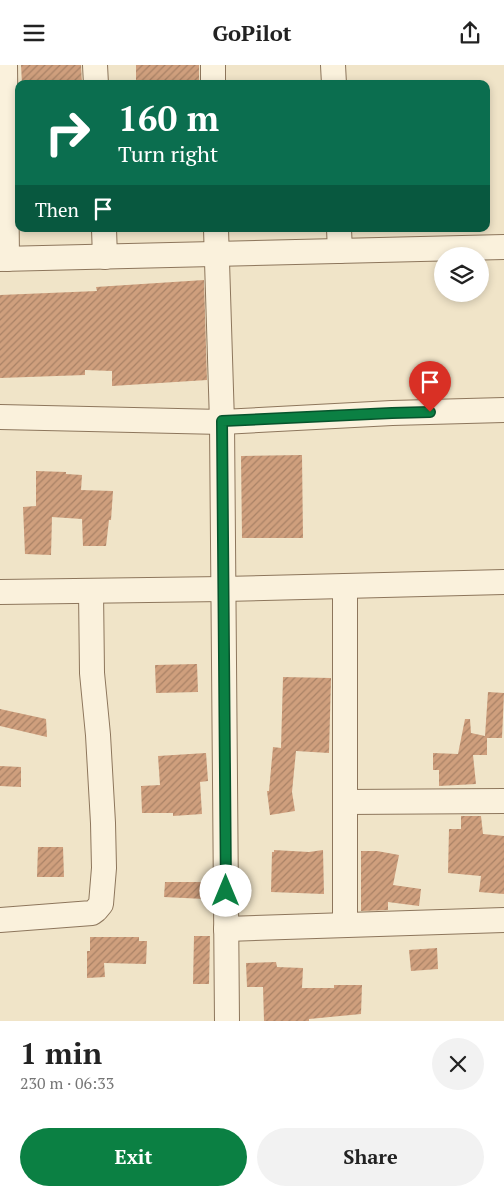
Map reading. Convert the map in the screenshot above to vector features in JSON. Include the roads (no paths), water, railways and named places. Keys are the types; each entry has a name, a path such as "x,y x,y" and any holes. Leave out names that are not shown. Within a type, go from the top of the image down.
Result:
{"street":[{"path":"5,65 4,259 217,254 340,240 504,247"},
{"path":"95,65 96,80"},
{"path":"213,65 213,80"},
{"path":"334,65 334,80"},
{"path":"104,232 105,257"},
{"path":"216,232 222,421 227,1021"},
{"path":"0,417 222,421 392,413 504,411"},
{"path":"0,592 504,582"},
{"path":"345,586 345,925"},
{"path":"0,921 92,913 96,911 100,903 104,868 103,823 92,673 91,591"},
{"path":"345,802 504,801"},
{"path":"226,929 504,920"}]}
